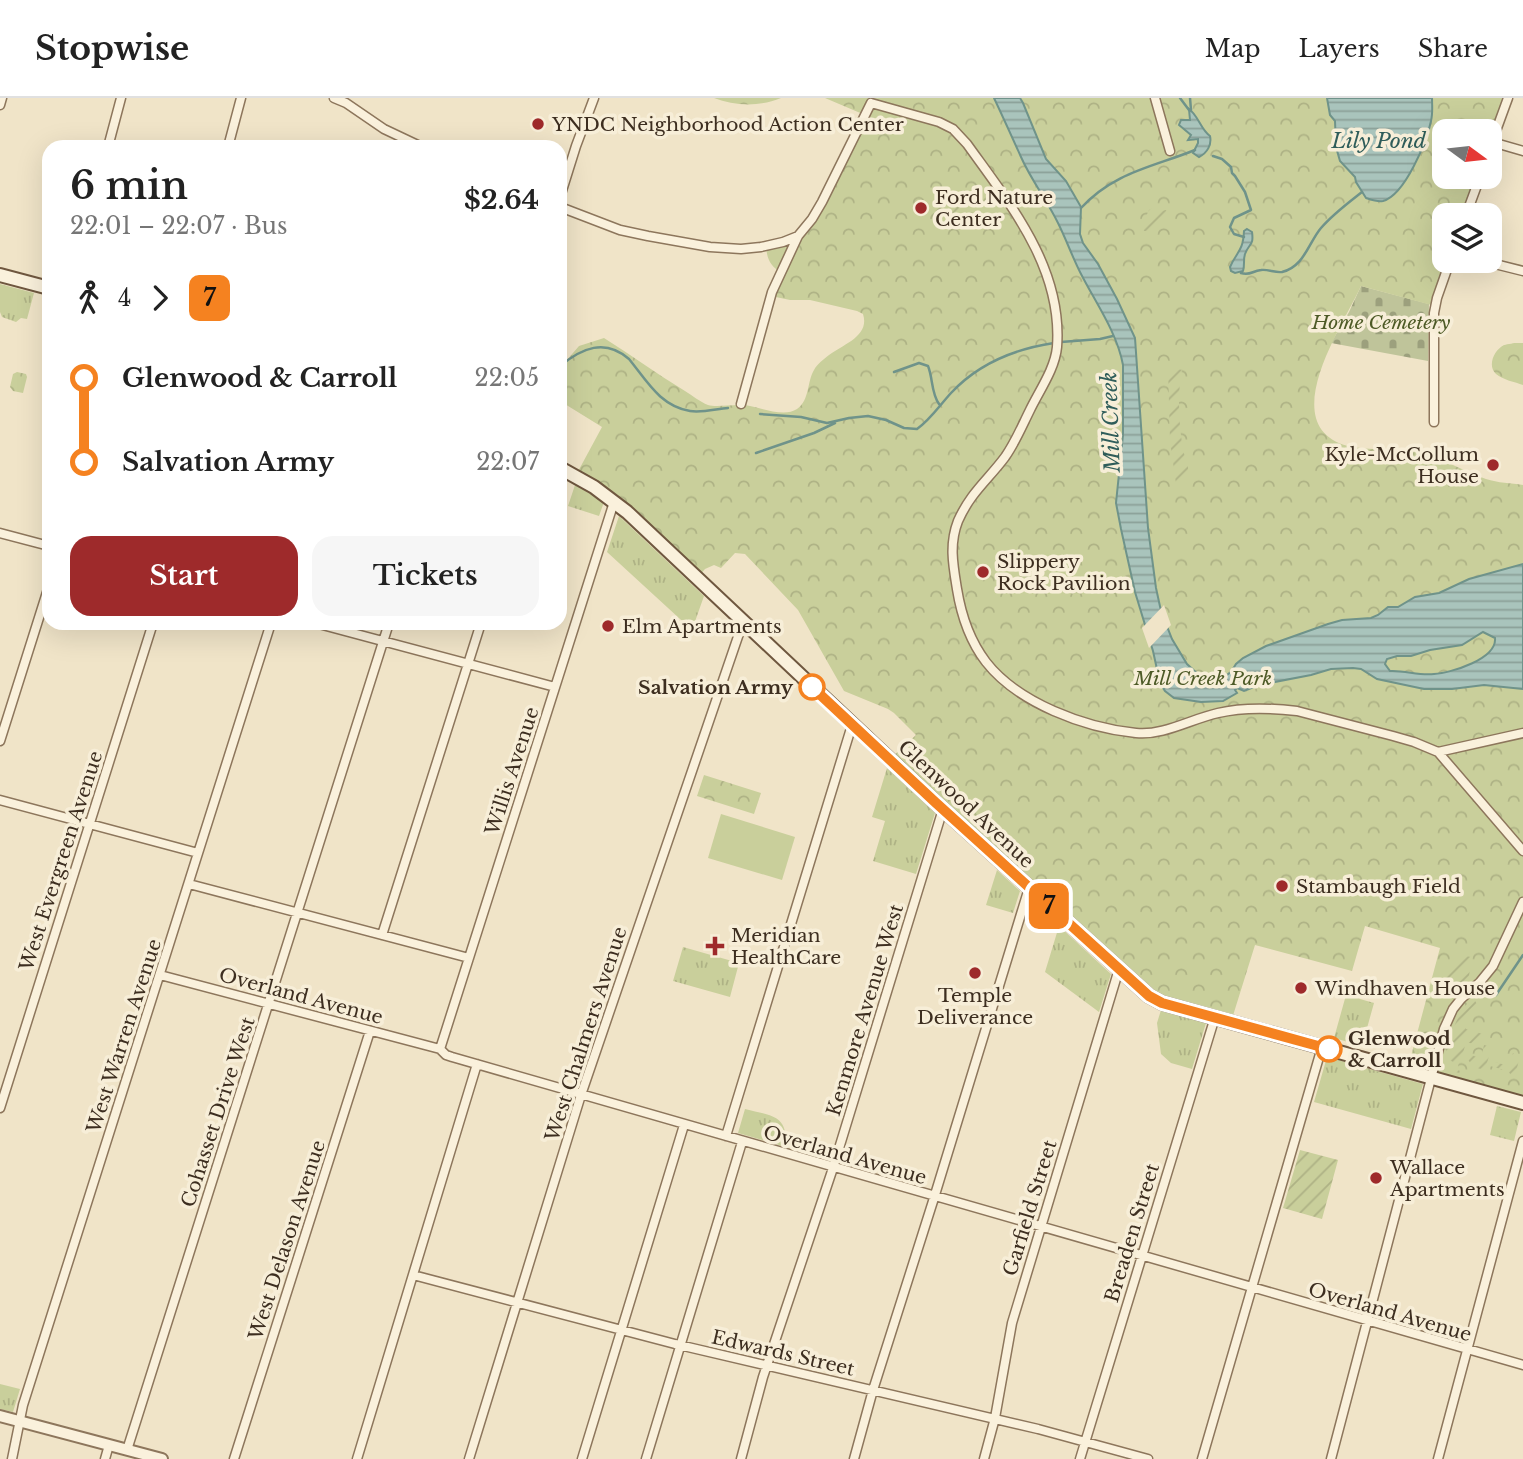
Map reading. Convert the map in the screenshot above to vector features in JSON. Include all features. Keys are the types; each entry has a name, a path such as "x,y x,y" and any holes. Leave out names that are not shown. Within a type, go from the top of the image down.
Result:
{"main road":[{"path":"0,275 42,286"},
{"name":"Glenwood Avenue","path":"567,472 594,487 627,512 852,725 1155,1000 1523,1103"}],"street":[{"path":"0,104 2,98"},
{"path":"110,140 121,98"},
{"path":"230,140 241,98"},
{"path":"334,98 407,140"},
{"path":"567,173 594,98"},
{"path":"1154,98 1170,151"},
{"path":"1500,119 1508,98"},
{"path":"741,404 772,292 798,236 822,202 869,101 939,122 953,129 967,144 1020,219 1035,246 1050,286 1055,310 1057,347 1051,368 1011,446 964,507 953,541 953,567 958,598 976,647 992,668 1013,688 1032,699 1069,717 1107,728 1138,733 1151,732 1216,713 1281,709 1414,742 1438,752 1523,851"},
{"path":"1502,148 1523,151"},
{"path":"567,210 620,230 725,249 761,247 798,236"},
{"path":"1502,266 1523,271"},
{"path":"1434,422 1434,313 1446,273"},
{"name":"Willis Avenue","path":"440,1049 614,502"},
{"path":"0,533 42,544"},
{"path":"0,741 42,608"},
{"name":"West Chalmers Avenue","path":"469,1459 581,1095 743,622"},
{"name":"West Evergreen Avenue","path":"0,1108 151,630"},
{"name":"West Warren Avenue","path":"12,1459 19,1421 269,630"},
{"path":"341,630 555,687"},
{"name":"Cohasset Drive West","path":"127,1450 387,630"},
{"path":"382,935 479,630"},
{"path":"726,1136 852,725"},
{"path":"1438,752 1523,733"},
{"path":"0,800 198,853"},
{"name":"Kenmore Avenue West","path":"741,1459 767,1366 833,1168 943,809"},
{"path":"189,884 469,958"},
{"path":"854,1459 1029,888"},
{"path":"1331,1459 1447,1020 1461,999 1480,982 1494,964 1523,902"},
{"name":"Garfield Street","path":"984,1459 995,1418 1012,1323 1119,969"},
{"name":"Overland Avenue","path":"160,975 440,1049 446,1055 934,1198 1523,1365"},
{"name":"Breaden Street","path":"1080,1459 1215,1017"},
{"name":"West Delason Avenue","path":"234,1459 370,1031"},
{"path":"1202,1459 1322,1047"},
{"path":"357,1459 477,1064"},
{"path":"582,1459 684,1125"},
{"path":"1438,1459 1523,1141"},
{"path":"646,1459 743,1142"},
{"name":"Edwards Street","path":"413,1275 680,1346 995,1418 1148,1459"},
{"path":"0,1416 162,1459"},
{"path":"105,1459 108,1445"}],"green space":[{"path":"714,98 781,98 747,104"},
{"name":"Mill Creek Park","path":"825,98 1508,98 1500,119 1432,119 1432,189 1476,189 1470,203 1432,203 1432,273 1446,273 1435,306 1361,286 1330,348 1320,373 1315,397 1316,418 1326,435 1348,446 1417,452 1486,479 1523,485 1523,1103 1407,1071 1440,948 1365,926 1352,971 1255,945 1231,1022 1162,1003 889,760 916,735 888,709 844,691 798,610 745,554 735,553 721,568 714,565 705,569 697,578 575,477 602,427 567,405 567,360 579,346 604,338 708,405 745,405 774,412 787,412 801,405 815,368 854,339 863,328 864,322 863,314 857,311 810,300 771,296 798,236 812,219 865,115"},
{"path":"952,192 962,207 955,214 946,217 937,213 933,208"},
{"path":"1149,210 1166,210 1170,217 1152,238 1142,225"},
{"path":"798,236 781,272 770,262 766,246"},
{"path":"0,284 34,293 27,319 21,318 16,322 2,317"},
{"name":"Home Cemetery","path":"1361,286 1429,304 1428,361 1331,343"},
{"path":"1523,343 1523,385 1499,376 1492,367 1497,351 1504,345"},
{"path":"1168,367 1182,370 1179,389 1180,420 1188,474 1177,491 1170,441"},
{"path":"13,374 26,374 27,377 23,393 13,391 10,387"},
{"path":"575,485 604,502 599,516 568,506"},
{"path":"619,516 704,596 692,630 607,552"},
{"path":"887,768 935,813 916,874 873,861 885,821 872,817"},
{"path":"704,775 761,793 754,814 697,796"},
{"path":"721,814 795,837 782,880 708,858"},
{"path":"997,870 1020,891 1013,913 986,905"},
{"path":"1059,926 1111,974 1099,1012 1045,972"},
{"path":"683,947 739,963 730,997 673,981"},
{"path":"1460,955 1471,957 1468,961 1469,976 1473,982 1463,991 1442,983 1449,962"},
{"path":"1346,995 1374,1003 1362,1046 1334,1038"},
{"path":"1473,997 1479,1008 1468,1017 1466,1029 1486,1035 1483,1043 1466,1042 1463,1053 1481,1058 1484,1045 1492,1047 1486,1066 1481,1069 1473,1067 1467,1058 1461,1057 1458,1066 1460,1073 1455,1072 1453,1062 1445,1057 1458,1017"},
{"path":"1161,1010 1206,1023 1192,1069 1171,1063 1161,1054 1157,1023"},
{"path":"1513,1053 1520,1056 1515,1076 1490,1066 1491,1061 1509,1066"},
{"path":"1327,1057 1423,1084 1411,1129 1314,1102"},
{"path":"1497,1106 1521,1112 1514,1141 1490,1135"},
{"path":"745,1109 770,1115 781,1122 786,1136 786,1147 738,1133"},
{"path":"1300,1150 1338,1160 1322,1219 1283,1208"},
{"path":"0,1384 20,1389 13,1412 0,1409"}],"water":[{"path":"994,98 1020,98 1023,103 1046,159 1066,181 1081,207 1080,234 1083,243 1098,264 1135,338 1148,528 1156,588 1161,611 1172,639 1187,664 1201,677 1221,679 1243,658 1266,646 1342,620 1371,618 1388,607 1398,607 1415,597 1439,593 1469,579 1523,564 1523,689 1484,685 1424,689 1377,679 1361,669 1353,668 1331,669 1259,685 1244,691 1237,688 1237,693 1223,701 1201,702 1174,698 1165,691 1160,683 1135,592 1116,503 1123,435 1123,365 1120,353 1111,329 1080,272 1054,215 1025,165","holes":["1483,632 1495,638 1494,646 1489,652 1472,664 1451,671 1428,674 1390,671 1385,664 1387,659 1397,656 1411,656 1462,645"]},
{"name":"Lily Pond","path":"1327,98 1432,98 1431,121 1420,154 1407,178 1391,197 1383,201 1366,198 1355,177 1340,161 1336,147 1335,121 1330,115"},
{"path":"1189,109 1210,136 1208,148 1199,157 1193,153 1198,139 1188,140 1191,135 1179,125 1181,120 1190,120"},
{"path":"1247,229 1252,232 1252,242 1245,254 1243,271 1235,273 1230,267"}],"pier":[{"path":"1164,605 1171,625 1149,648 1142,628"}],"waterway":[{"path":"1180,98 1189,110"},
{"path":"1190,98 1191,110"},
{"path":"1081,208 1120,178 1195,150"},
{"path":"1213,156 1222,159 1231,167 1245,192 1251,210 1234,218 1230,227 1234,234 1244,237"},
{"path":"1241,273 1264,270 1282,272 1296,265 1326,223 1362,192"},
{"path":"1061,342 1113,336"},
{"path":"760,414 801,417 827,423 868,416 904,428 917,429 973,373 1011,354 1054,343"},
{"path":"567,361 585,350 602,347 611,349 629,359 655,391 670,404 695,411 728,408"},
{"path":"894,372 919,363 928,366 939,404"},
{"path":"756,453 835,423"},
{"path":"1496,995 1523,955"}],"bus line":[{"name":"7","path":"812,687 1149,996 1162,1003 1329,1049"}],"place":[{"name":"YNDC Neighborhood Action Center","path":"538,124"},
{"name":"Ford Nature Center","path":"921,208"},
{"name":"Kyle-McCollum House","path":"1493,465"},
{"name":"Slippery Rock Pavilion","path":"983,572"},
{"name":"Elm Apartments","path":"608,626"},
{"name":"Salvation Army","path":"812,687"},
{"name":"Stambaugh Field","path":"1282,886"},
{"name":"Meridian HealthCare","path":"715,946"},
{"name":"Temple Deliverance","path":"975,973"},
{"name":"Windhaven House","path":"1301,988"},
{"name":"Glenwood & Carroll","path":"1329,1049"},
{"name":"Wallace Apartments","path":"1376,1178"}],"water label":[{"name":"Mill Creek","path":"1111,422"}]}
